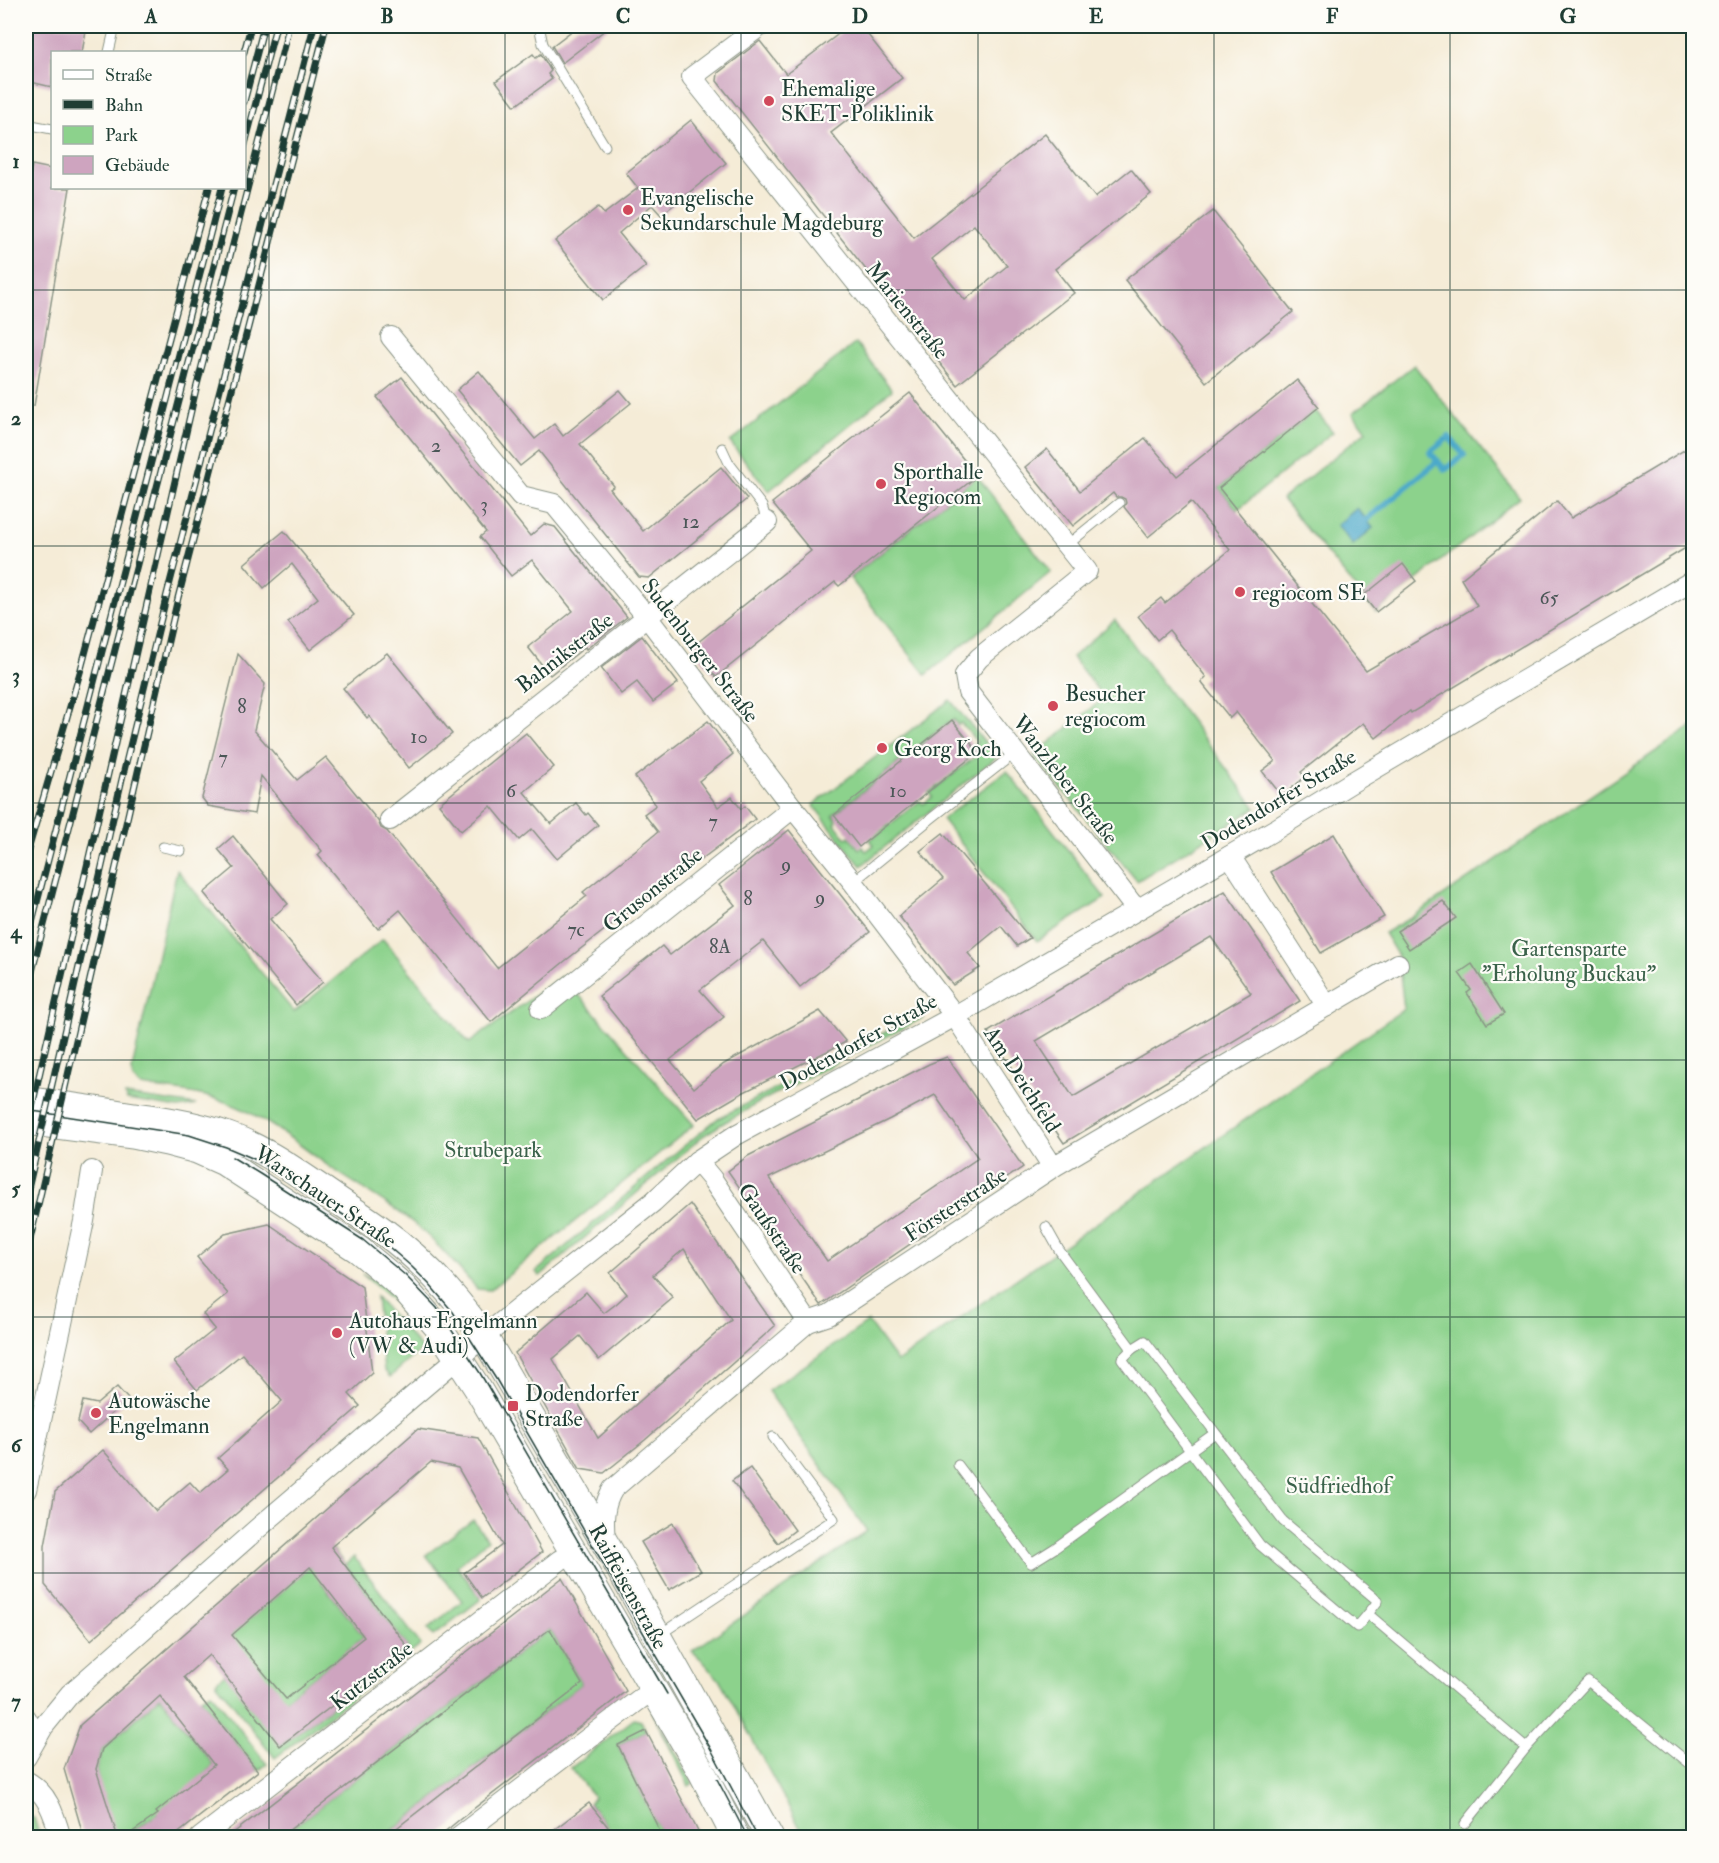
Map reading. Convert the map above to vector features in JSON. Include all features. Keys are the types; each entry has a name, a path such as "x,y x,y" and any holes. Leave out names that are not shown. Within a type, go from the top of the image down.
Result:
{"main road":[{"name":"Warschauer Straße","path":"26,1100 189,1125 229,1136 263,1152 302,1176 416,1258 461,1305 472,1347"},
{"name":"Warschauer Straße","path":"26,1121 166,1142 197,1150 224,1162 372,1260 404,1288 424,1310 472,1347"},
{"name":"Raiffeisenstraße","path":"472,1347 605,1544 770,1838"},
{"name":"Raiffeisenstraße","path":"472,1347 573,1553 703,1774 736,1838"},
{"path":"472,1347 599,1560 631,1590"}],"street":[{"name":"Marienstraße","path":"760,26 693,77 1087,571 979,658 965,675"},
{"name":"Sudenburger Straße","path":"391,337 521,496 554,504 647,617 955,1016"},
{"name":"Bahnikstraße","path":"390,820 767,522"},
{"name":"Dodendorfer Straße","path":"26,1757 55,1711 70,1694 257,1529 472,1347 652,1202 697,1161 736,1135 955,1016 1230,856 1694,580"},
{"name":"Wanzleber Straße","path":"965,675 968,692 1136,909"},
{"name":"Grusonstraße","path":"541,1009 793,808"},
{"path":"1230,856 1327,1005"},
{"name":"Försterstraße","path":"605,1544 604,1514 613,1490 808,1322 829,1315 1053,1167 1398,964"},
{"name":"Am Deichfeld","path":"955,1016 1053,1167"},
{"name":"Gaußstraße","path":"697,1161 712,1179 808,1322"},
{"path":"26,1490 84,1221 92,1171"},
{"name":"Kutzstraße","path":"200,1838 555,1563 573,1553"},
{"path":"457,1838 557,1760 653,1691"},
{"path":"26,1718 39,1734"},
{"path":"26,1781 36,1787 45,1797 61,1838"}],"lane":[{"path":"109,51 115,26"},
{"path":"539,26 543,44 605,146"},
{"path":"26,124 51,129"},
{"path":"722,448 729,463 762,506 767,522"},
{"path":"1066,546 1119,503"},
{"path":"853,882 1015,753"},
{"path":"163,847 181,851"},
{"path":"1046,1227 1059,1250 1132,1349"},
{"path":"1144,1341 1283,1521 1378,1601 1357,1627 1260,1545 1122,1359 1132,1349 1144,1341"},
{"path":"957,1465 1030,1563 1055,1548 1215,1433"},
{"path":"657,1636 834,1519 773,1437"},
{"path":"1368,1614 1526,1748"},
{"path":"1465,1824 1526,1748 1588,1681 1694,1767"}],"green space":[{"path":"856,343 892,390 769,491 730,442"},
{"path":"1414,365 1520,498 1376,612 1282,499 1366,431 1353,413"},
{"path":"1315,410 1333,432 1237,510 1219,488"},
{"path":"977,476 1051,572 926,675 850,578"},
{"path":"1115,620 1256,808 1137,881 1034,755 1104,698 1072,657"},
{"path":"950,700 997,757 861,866 813,805","holes":["953,719 958,725 961,723 977,742 974,745 980,753 929,793 932,797 923,804 920,801 870,840 874,845 866,851 862,847 859,849 849,836 846,838 835,824 837,821 833,815"]},
{"name":"Südfriedhof","path":"1693,726 1693,1837 805,1837 721,1682 692,1651 867,1531 768,1391 868,1322 897,1362 1404,1009 1398,956 1384,933 1412,917"},
{"path":"1007,771 1105,898 1037,941 942,819"},
{"name":"Strubepark","path":"177,870 294,1012 383,939 469,1043 562,976 694,1125 490,1290 477,1289 441,1248 407,1218 260,1118 213,1098 141,1086 133,1079 132,1069"},
{"path":"920,1014 923,1018 769,1097 703,1136 540,1276 536,1272 717,1119"},
{"path":"125,1095 196,1105 179,1108 127,1100"},
{"path":"362,1274 380,1283 423,1327 418,1328 390,1298"},
{"path":"376,1297 422,1349 390,1377 384,1370"},
{"path":"473,1520 488,1540 457,1566 481,1599 433,1636 428,1629 462,1601 426,1555"},
{"path":"332,1548 345,1565 322,1583 364,1637 281,1703 231,1635"},
{"path":"354,1557 421,1645 275,1758 216,1682 225,1674 281,1746 408,1647 345,1565"},
{"path":"550,1629 582,1684 384,1837 279,1838"},
{"path":"211,1692 267,1764 258,1771 201,1699"},
{"path":"160,1697 214,1765 158,1814 133,1831 130,1838 112,1837 96,1769 102,1749"},
{"path":"652,1711 693,1783 689,1786"},
{"path":"634,1719 641,1721 646,1731 618,1745 663,1837 594,1837 608,1827 589,1803 594,1798 571,1768"},
{"path":"26,1814 34,1818 40,1837 26,1837"}],"water":[{"path":"1357,508 1373,528 1353,545 1337,525"}],"building":[{"path":"26,26 87,26 82,51 51,51 51,87 26,81"},
{"path":"578,26 610,26 562,63 552,46"},
{"path":"849,26 861,26 902,78 831,133 914,238 1045,134 1095,197 1131,169 1151,194 1055,269 1074,293 957,385 717,81 718,73 760,41 786,74","holes":["974,225 1007,266 965,300 932,259"]},
{"path":"533,54 536,58 541,54 551,71 548,74 552,79 515,106 496,81"},
{"name":"Evangelische Sekundarschule Magdeburg","path":"691,120 726,163 661,215 652,205 619,233 646,266 603,300 555,241 598,207 604,214 638,188 626,173"},
{"path":"32,165 51,169 51,189 70,189 34,406 26,406 26,204"},
{"path":"1213,211 1293,312 1206,382 1125,280"},
{"path":"479,371 535,439 554,424 563,436 620,390 631,403 580,444 614,486 610,489 643,531 721,467 747,499 649,578 639,577 539,451 520,466 457,390"},
{"path":"402,377 530,536 544,524 555,527 627,617 550,675 528,647 573,611 532,560 511,576 480,537 486,532 377,397"},
{"path":"1297,380 1319,407 1219,488 1366,671 1477,606 1461,579 1557,501 1571,518 1694,444 1694,543 1411,713 1410,711 1376,738 1363,723 1301,772 1305,777 1282,796 1262,771 1275,761 1236,712 1230,718 1201,682 1206,677 1169,630 1157,640 1138,616 1161,598 1165,603 1230,550 1191,502 1148,537 1124,507 1125,499 1116,497 1113,493 1073,526 1025,467 1047,449 1080,491 1145,438 1177,476"},
{"name":"Sporthalle Regiocom","path":"910,393 977,476 839,586 835,582 716,677 692,647 811,551 772,503"},
{"path":"284,531 354,615 310,650 288,622 318,598 292,564 264,588 244,564"},
{"path":"1403,564 1416,581 1376,612 1363,596"},
{"path":"642,636 678,683 653,702 637,682 621,694 601,668"},
{"path":"387,653 452,734 409,768 369,716 367,718 343,688"},
{"path":"238,654 265,684 254,730 297,780 326,757 378,821 381,828 387,831 497,968 587,896 583,892 658,832 644,814 656,805 635,777 708,721 733,754 699,781 718,807 732,797 741,809 745,806 755,819 699,861 697,858 491,1022 400,910 378,929 318,855 322,851 261,776 254,814 208,806 202,798"},
{"path":"952,720 978,752 859,847 834,815"},
{"path":"526,733 554,767 524,792 551,824 576,803 598,825 557,859 532,829 519,840 491,806 461,831 439,804"},
{"path":"789,830 870,932 800,987 763,941 700,990 724,1017 670,1060 694,1088 724,1064 820,1011 846,1042 744,1092 698,1119 599,996 662,946 670,955 735,905 719,885"},
{"path":"943,833 1030,938 1017,946 1001,926 968,953 980,968 953,985 899,916 943,879 920,851"},
{"path":"1334,834 1384,917 1321,953 1271,872"},
{"path":"233,836 288,904 270,919 323,982 296,1005 204,893 234,868 218,849"},
{"path":"1225,891 1300,1001 1064,1143 988,1032","holes":["1211,937 1251,993 1073,1097 1036,1041"]},
{"path":"1443,901 1456,918 1409,949 1397,931"},
{"path":"1472,964 1504,1014 1487,1024 1467,993 1471,990 1459,973"},
{"path":"947,1057 1023,1167 821,1305 728,1171 748,1156","holes":["935,1095 978,1158 827,1261 769,1178"]},
{"path":"690,1204 775,1326 604,1473 580,1469 515,1353 586,1292 604,1313 616,1304 627,1294 610,1273","holes":["684,1249 731,1320 598,1438 553,1359 580,1336 599,1360 673,1298 653,1275"]},
{"path":"269,1224 362,1287 372,1373 349,1394 360,1406 91,1640 45,1585 45,1546 55,1492 103,1450 156,1511 190,1482 200,1493 228,1469 218,1458 282,1401 242,1354 197,1390 174,1362 215,1329 203,1314 228,1294 197,1257 225,1234"},
{"name":"Autowäsche Engelmann","path":"117,1387 128,1399 89,1434 78,1422 83,1401 97,1404"},
{"path":"418,1429 478,1438 542,1552 482,1598 464,1573 502,1545 458,1468 431,1462 331,1547 408,1647 280,1746 209,1655 184,1677 258,1771 172,1838 124,1838 158,1814 156,1812 214,1765 160,1696 102,1749 96,1769 118,1838 84,1838 64,1769 80,1725","holes":["310,1567 364,1637 286,1699 232,1635"]},
{"path":"750,1468 795,1530 778,1543 732,1481"},
{"path":"673,1523 701,1571 669,1590 641,1542"},
{"path":"562,1578 626,1691 437,1838 384,1838 582,1684 550,1629 279,1838 227,1838"},
{"path":"646,1731 701,1838 663,1838 618,1745"},
{"path":"589,1803 608,1827 594,1838 543,1838"}],"waterway":[{"path":"1449,437 1464,455 1445,470 1430,452 1449,437"},
{"path":"1366,520 1438,461"}],"tram line":[{"path":"26,1110 189,1135 226,1147 279,1173 365,1229 412,1267 453,1312 496,1379 712,1751 758,1838"},
{"path":"232,1157 363,1240 405,1275 437,1308 480,1373 667,1694"},
{"path":"717,1779 748,1838"}],"railway":[{"path":"244,51 251,26"},
{"path":"246,94 264,26"},
{"path":"246,140 276,26"},
{"path":"26,1133 196,389 289,26"},
{"path":"26,1198 167,594 314,26"},
{"path":"26,1257 178,598 326,26"},
{"path":"26,857 81,669 209,189"},
{"path":"26,945 222,189"},
{"path":"26,995 234,189"}],"place":[{"name":"Ehemalige SKET-Poliklinik","path":"769,101"},
{"name":"Evangelische Sekundarschule Magdeburg","path":"628,210"},
{"name":"Sporthalle Regiocom","path":"881,484"},
{"name":"regiocom SE","path":"1240,592"},
{"name":"Besucher regiocom","path":"1053,706"},
{"name":"Georg Koch","path":"882,748"},
{"name":"Autohaus Engelmann (VW & Audi)","path":"337,1333"},
{"name":"Dodendorfer Straße","path":"513,1406"},
{"name":"Autowäsche Engelmann","path":"96,1413"}],"park label":[{"name":"Gartensparte \"Erholung Buckau\"","path":"1569,960"}]}
